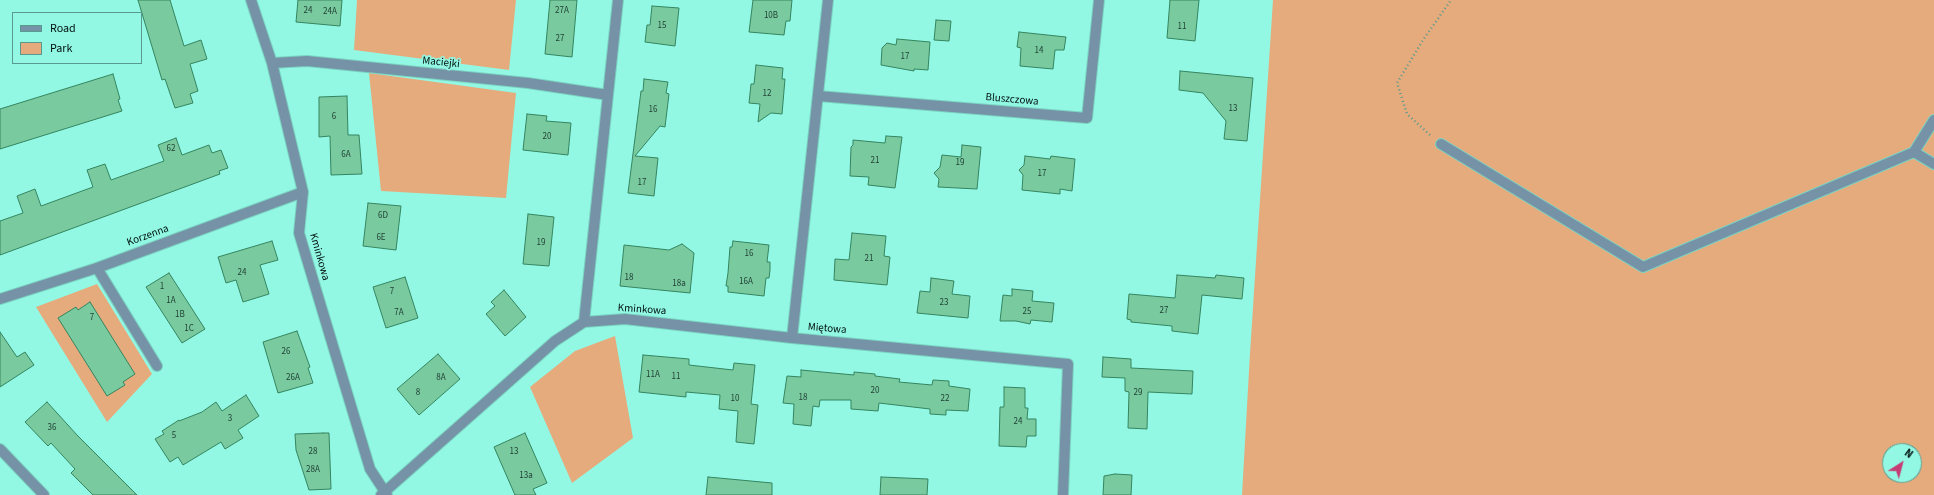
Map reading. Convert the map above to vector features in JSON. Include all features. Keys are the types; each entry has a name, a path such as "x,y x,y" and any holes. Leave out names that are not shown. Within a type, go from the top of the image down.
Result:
{"street":[{"name":"Kminkowa","path":"251,0 272,63 303,192 299,233 370,469 385,494 555,341 584,322 625,319 792,338"},
{"path":"584,322 618,0"},
{"name":"Miętowa","path":"828,0 792,338 1068,364 1063,495"},
{"name":"Bluszczowa","path":"818,96 1087,118 1099,0"},
{"name":"Maciejki","path":"272,63 307,61 528,83 608,95"},
{"path":"1441,144 1643,267 1914,152 1934,120"},
{"path":"1914,152 1934,164"},
{"name":"Korzenna","path":"0,300 97,268 303,192"},
{"path":"97,268 157,366"},
{"path":"0,449 44,495"}],"path":[{"path":"1441,144 1407,114 1397,83 1423,40 1451,0"}],"green space":[{"path":"357,0 516,0 509,70 354,50"},
{"path":"1273,0 1934,0 1934,495 1242,495"},
{"path":"369,73 516,93 506,198 381,191"},
{"path":"97,284 152,374 107,422 36,307"},
{"path":"615,336 633,438 572,483 530,387 575,351"}],"building":[{"path":"138,0 170,0 184,46 201,40 207,59 190,64 198,91 190,94 193,103 175,108 165,79 162,80"},
{"path":"298,0 342,0 340,26 296,22"},
{"path":"550,0 577,0 572,57 545,54"},
{"path":"753,0 792,0 790,21 786,21 784,35 749,32"},
{"path":"1170,0 1199,0 1195,41 1167,38"},
{"path":"652,6 679,8 675,46 645,42 647,25 650,25"},
{"path":"936,20 951,21 949,41 934,40"},
{"path":"1019,32 1066,37 1064,50 1055,50 1053,69 1020,66 1021,48 1017,47"},
{"path":"897,39 930,42 928,70 914,69 914,71 881,65 882,48 887,43 896,45"},
{"path":"756,65 783,68 782,79 785,79 782,114 771,113 758,122 760,104 749,103 751,84 754,84"},
{"path":"1180,71 1253,78 1247,141 1224,139 1226,121 1203,93 1179,90"},
{"path":"113,74 120,99 118,100 122,111 0,149 0,109"},
{"path":"644,79 668,82 666,93 669,94 665,127 660,126 635,156 658,158 654,196 628,193 641,91 643,91"},
{"path":"347,96 348,135 359,135 362,174 331,175 330,136 319,137 319,97"},
{"path":"527,114 547,116 546,121 571,123 568,155 523,150"},
{"path":"886,136 902,137 895,188 868,185 869,177 850,176 851,147 853,145 853,140 885,143"},
{"path":"176,138 182,155 209,145 212,153 221,150 228,168 219,171 220,174 0,255 0,221 23,213 17,196 35,189 41,206 93,187 87,170 105,164 111,180 164,161 158,145"},
{"path":"962,145 981,147 977,189 938,187 939,179 934,173 940,167 942,155 961,157"},
{"path":"1025,156 1050,159 1051,156 1075,159 1072,191 1060,189 1060,194 1022,190 1023,175 1019,170 1024,165"},
{"path":"368,203 401,206 396,250 363,246"},
{"path":"528,214 554,217 549,266 523,264"},
{"path":"852,233 886,236 884,256 890,257 887,285 834,280 835,259 849,260"},
{"path":"272,241 278,260 260,265 269,294 243,302 236,280 226,283 218,257"},
{"path":"733,241 769,245 767,262 770,262 770,270 769,278 766,278 764,296 728,292 728,286 726,286 730,247 732,247"},
{"path":"682,244 694,253 690,293 620,286 624,245 669,250"},
{"path":"169,273 205,329 182,343 146,287"},
{"path":"1177,275 1215,278 1216,275 1244,278 1242,299 1202,295 1198,334 1172,331 1172,326 1131,322 1131,320 1127,319 1129,294 1175,298"},
{"path":"405,277 418,318 386,328 373,287"},
{"path":"931,278 954,281 952,294 970,296 968,318 917,313 920,291 930,292"},
{"path":"1012,289 1033,291 1032,301 1054,303 1052,322 1031,320 1030,324 1016,321 1000,321 1003,295 1012,296"},
{"path":"504,290 526,317 505,336 486,314 495,306 491,302"},
{"path":"90,302 135,374 123,382 125,385 107,396 58,318 76,307 78,310"},
{"path":"297,331 310,367 308,368 313,383 278,393 263,342"},
{"path":"0,332 17,357 25,352 34,365 0,387"},
{"path":"438,354 460,379 419,415 397,389"},
{"path":"643,355 689,359 689,365 733,370 734,363 755,365 751,404 758,405 754,444 736,442 738,411 719,409 720,395 686,392 686,397 639,392"},
{"path":"1103,357 1131,359 1131,368 1193,371 1192,394 1148,392 1147,429 1128,428 1129,392 1125,391 1125,378 1102,377"},
{"path":"801,370 854,375 854,372 875,374 875,376 900,379 899,382 932,385 933,380 949,381 949,386 970,389 968,411 946,410 946,415 930,414 930,409 879,403 878,411 851,409 851,400 820,400 819,407 813,406 811,426 793,424 794,404 783,403 787,376 801,377"},
{"path":"1004,387 1025,388 1025,408 1028,408 1027,419 1036,419 1036,436 1027,436 1026,447 999,446 1000,407 1004,407"},
{"path":"246,395 259,416 238,430 243,438 225,449 221,442 183,465 178,457 170,462 155,439 164,434 162,431 179,420 202,412 216,402 222,411"},
{"path":"47,402 77,435 137,495 93,495 71,473 75,469 51,443 48,446 25,422"},
{"path":"329,433 331,489 309,490 296,450 295,434"},
{"path":"525,433 547,483 533,489 536,495 515,495 494,447"},
{"path":"1115,474 1132,475 1131,495 1103,495 1104,476"},
{"path":"708,477 772,483 772,495 706,495"},
{"path":"881,477 928,479 927,495 880,495"}]}
